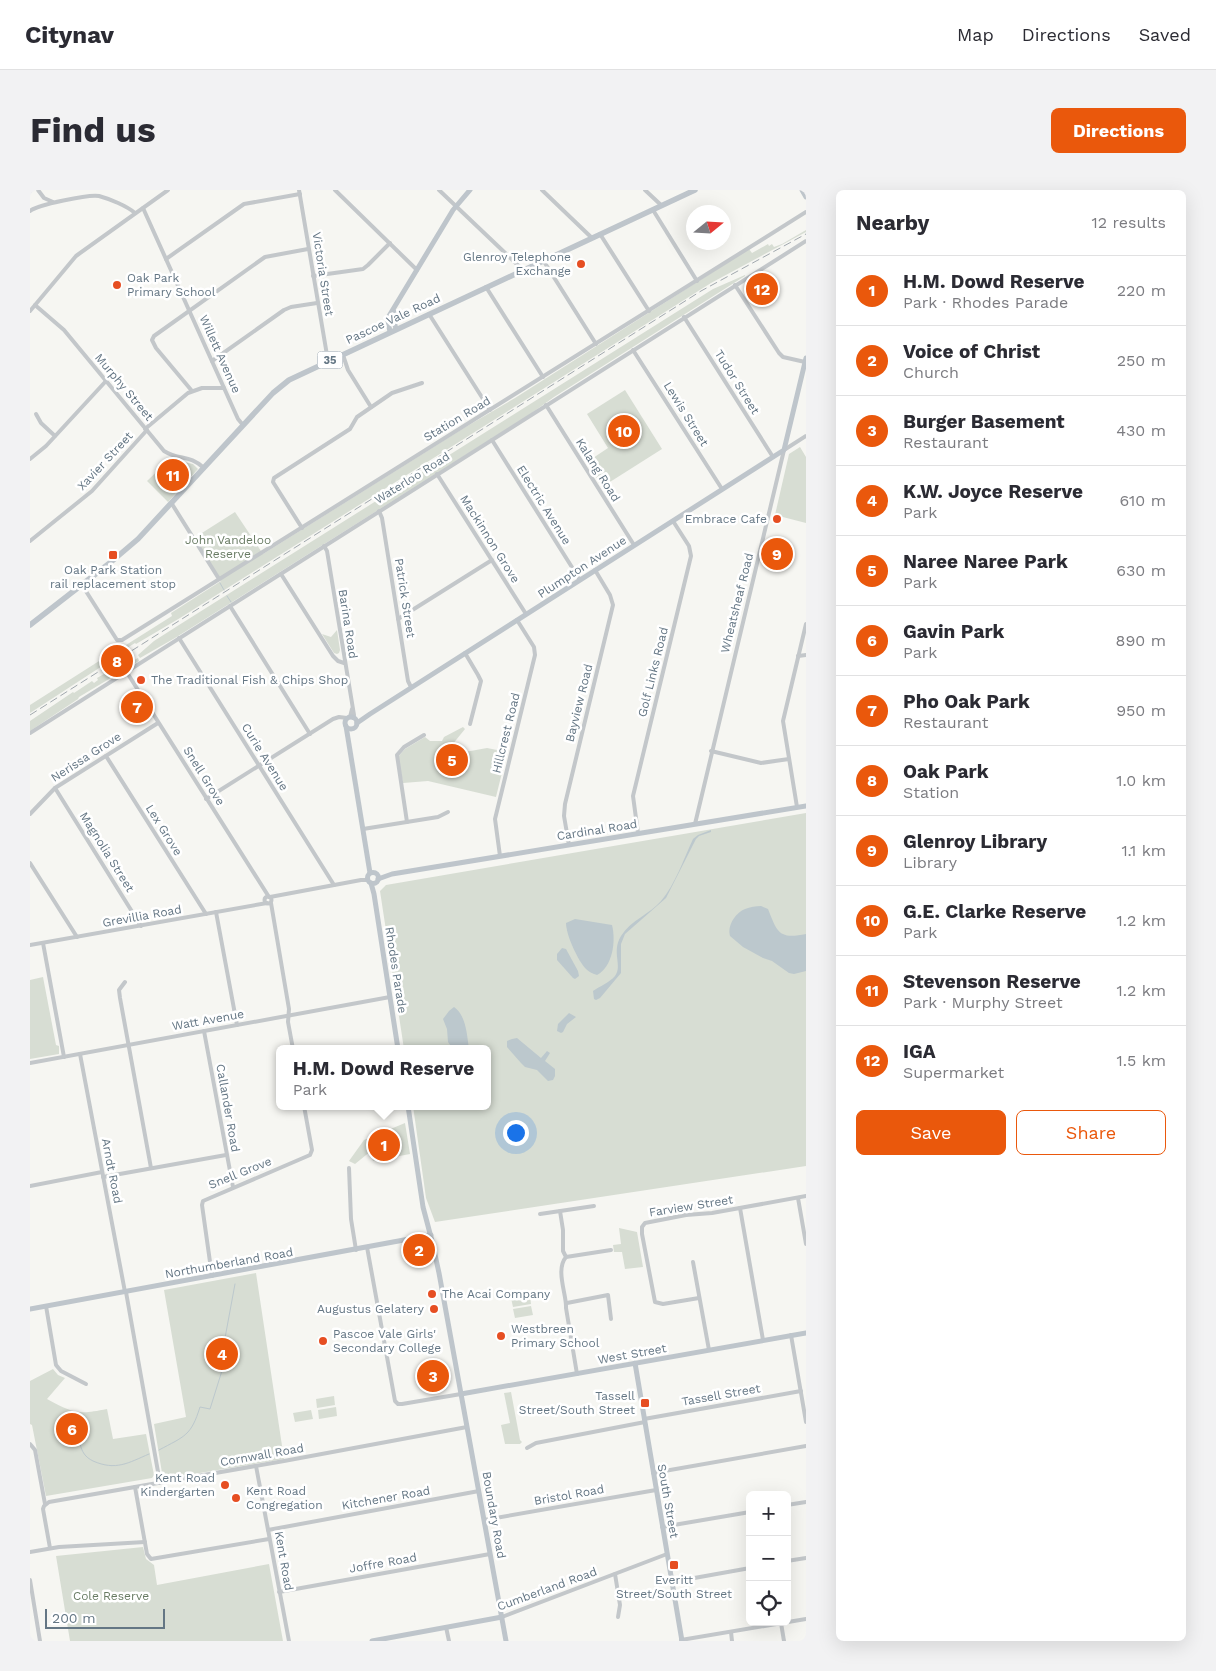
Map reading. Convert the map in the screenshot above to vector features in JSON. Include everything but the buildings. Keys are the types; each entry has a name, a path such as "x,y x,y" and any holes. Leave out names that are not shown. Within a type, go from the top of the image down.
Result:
{"main road":[{"name":"Pascoe Vale Road","path":"30,626 127,550 172,504 281,385 297,375 695,190"}],"street":[{"path":"38,190 49,201 58,202"},
{"path":"30,311 76,256 168,190"},
{"path":"335,190 418,269"},
{"path":"439,190 523,270"},
{"path":"390,332 388,320 455,206 470,190"},
{"path":"542,190 592,238"},
{"path":"645,190 661,206"},
{"path":"802,190 806,197"},
{"path":"166,259 244,204 300,192"},
{"name":"Victoria Street","path":"300,192 328,361"},
{"path":"30,211 38,206 97,196 130,209 135,213"},
{"name":"Willett Avenue","path":"143,208 238,419 244,425"},
{"path":"653,210 697,280"},
{"name":"Station Road","path":"82,585 117,640 120,641 126,638 806,212"},
{"path":"600,234 649,311"},
{"name":"Waterloo Road","path":"30,734 126,671 806,241"},
{"path":"313,276 363,268 390,243"},
{"path":"224,388 202,388 192,391 156,348 152,340 156,334 265,257 308,249"},
{"path":"543,260 596,344"},
{"path":"735,285 779,353 783,356 806,359"},
{"path":"486,287 543,377"},
{"path":"212,361 284,310 290,307 318,303"},
{"name":"Murphy Street","path":"35,305 64,330 164,451 175,456 193,459 205,468"},
{"path":"395,309 396,329"},
{"path":"429,314 490,410"},
{"name":"Tudor Street","path":"684,317 773,457"},
{"name":"Lewis Street","path":"633,350 722,489"},
{"path":"343,354 348,370 371,407"},
{"name":"Wheatsheaf Road","path":"695,824 806,359"},
{"path":"30,459 55,436 106,381"},
{"path":"302,528 273,479 350,429 356,418 392,393 422,383"},
{"name":"Xavier Street","path":"30,541 92,491 146,430 192,391"},
{"name":"Kalang Road","path":"546,405 634,545"},
{"path":"36,414 40,423 55,436"},
{"name":"Plumpton Avenue","path":"352,729 355,727 350,721 370,714 806,436"},
{"name":"Electric Avenue","path":"492,440 580,580"},
{"name":"Mackinnon Grove","path":"437,474 526,614"},
{"path":"172,504 220,579"},
{"name":"Patrick Street","path":"379,511 408,681 411,687"},
{"name":"Golf Links Road","path":"638,833 633,796 691,556 689,546 673,521"},
{"name":"Barina Road","path":"324,546 352,706 350,721"},
{"path":"398,619 492,560"},
{"name":"Bayview Road","path":"569,845 564,809 613,605 610,595 595,570"},
{"path":"281,574 333,656 338,661 344,662"},
{"path":"230,606 310,734"},
{"name":"Hillcrest Road","path":"500,856 495,819 535,655 534,647 517,620"},
{"path":"797,807 783,718 806,624"},
{"name":"Curie Avenue","path":"179,638 334,885"},
{"path":"465,653 480,679 470,724"},
{"path":"798,656 806,655"},
{"name":"Snell Grove","path":"126,671 265,891 272,912 290,1009 288,1022 292,1045"},
{"path":"206,799 333,719 340,717 350,721"},
{"name":"Rhodes Parade","path":"350,721 349,744 368,860 373,877 397,1045"},
{"name":"Nerissa Grove","path":"30,814 55,788 158,723"},
{"name":"Rhodes Parade","path":"349,744 352,729"},
{"path":"407,822 397,755 404,747 424,735"},
{"path":"711,752 761,763 789,759"},
{"name":"Lex Grove","path":"106,756 206,914"},
{"name":"Magnolia Street","path":"55,788 141,926"},
{"name":"Cardinal Road","path":"373,877 806,806"},
{"path":"363,829 438,817 448,812"},
{"path":"30,863 77,937"},
{"name":"Grevillia Road","path":"30,945 257,905 280,896 373,877"},
{"path":"216,912 237,1025"},
{"path":"43,943 64,1057"},
{"path":"125,982 119,993 151,1168"},
{"name":"Watt Avenue","path":"30,1063 390,997"},
{"name":"Callander Road","path":"204,1031 232,1187"},
{"name":"Arndt Road","path":"80,1054 160,1483"},
{"name":"Snell Grove","path":"212,1276 202,1203 207,1198 311,1154 312,1150 305,1110"},
{"path":"409,1110 423,1207 431,1235"},
{"path":"30,1186 151,1168 226,1154"},
{"path":"348,1168 351,1219 356,1250"},
{"name":"Farview Street","path":"699,1298 663,1304 655,1302 642,1227 649,1221 806,1196"},
{"path":"798,1198 806,1244"},
{"path":"540,1214 594,1206"},
{"path":"740,1208 763,1340"},
{"path":"560,1211 564,1230 563,1251 566,1257"},
{"name":"Northumberland Road","path":"30,1309 431,1235"},
{"name":"Boundary Road","path":"431,1235 506,1641"},
{"path":"367,1247 395,1401 398,1404 402,1404 461,1394"},
{"path":"577,1374 566,1308 567,1303 564,1298 562,1280 563,1260 566,1257 611,1250"},
{"path":"693,1262 709,1350"},
{"path":"567,1303 608,1295 612,1319"},
{"path":"46,1306 56,1365 61,1371 86,1384"},
{"name":"West Street","path":"461,1394 806,1333"},
{"path":"792,1335 803,1392 806,1422"},
{"name":"South Street","path":"634,1364 681,1640"},
{"name":"Tassell Street","path":"527,1448 536,1443 645,1420 803,1392"},
{"name":"Cornwall Road","path":"46,1504 467,1427"},
{"path":"30,1444 35,1450 46,1504 44,1513 50,1548"},
{"path":"653,1473 806,1446"},
{"name":"Kent Road","path":"256,1466 288,1641"},
{"path":"135,1487 148,1557 151,1559 269,1539"},
{"name":"Bristol Road","path":"484,1520 656,1490"},
{"name":"Kitchener Road","path":"268,1530 479,1491"},
{"path":"791,1504 806,1502"},
{"path":"662,1527 746,1513"},
{"path":"30,1552 50,1548 145,1542"},
{"name":"Joffre Road","path":"279,1592 490,1554"},
{"name":"Cumberland Road","path":"372,1641 395,1639 502,1617 667,1554"},
{"path":"791,1560 806,1558"},
{"path":"672,1582 746,1569"},
{"path":"615,1574 620,1605 618,1617"},
{"path":"30,1580 40,1641"},
{"path":"791,1622 806,1620"},
{"path":"681,1640 764,1626"},
{"path":"782,1626 784,1641"},
{"path":"446,1627 449,1641"},
{"path":"731,1632 732,1641"}],"green space":[{"name":"John Vandeloo Reserve","path":"806,230 806,232 711,283 180,618 127,648 126,645 172,616 171,613 221,581 194,538 235,512 263,554 515,398 749,249 752,253 768,244 769,246 772,244 774,247"},
{"path":"745,275 554,397 529,415 175,638 140,658 138,655 154,641 179,625 713,289"},
{"path":"625,390 662,449 602,487 587,462 608,448 587,414"},
{"path":"800,447 806,457 806,523 775,515 789,454"},
{"path":"170,459 193,464 198,469 168,502 147,481"},
{"path":"337,630 340,650 337,654 334,653 322,634 331,637"},
{"path":"124,647 125,649 115,655 116,657 30,713 30,705"},
{"path":"138,658 139,661 79,697 30,731 30,721 73,692 92,681 94,683 98,680 97,678"},
{"path":"463,727 465,729 452,745 465,752 487,748 507,752 496,797 428,781 403,783 398,757 405,749 425,737 430,741 442,741 444,737"},
{"path":"806,813 806,1166 435,1222 426,1198 414,1110 491,1110 491,1045 403,1045 380,891 386,885"},
{"path":"43,977 56,1045 59,1046 59,1054 30,1059 30,980"},
{"path":"405,1123 410,1154 373,1161 371,1151 355,1164 349,1161 364,1140"},
{"path":"619,1228 637,1232 643,1267 625,1269 622,1252 614,1252 613,1245 621,1244"},
{"path":"256,1273 284,1459 163,1479 154,1424 186,1417 164,1290"},
{"path":"530,1295 531,1304 513,1307 511,1298"},
{"path":"531,1306 533,1315 515,1318 513,1309"},
{"path":"53,1369 58,1375 65,1378 47,1399 76,1412 107,1409 113,1439 146,1434 154,1475 152,1478 46,1496 32,1425 30,1424 30,1381"},
{"path":"511,1392 520,1440 522,1442 520,1444 505,1444 501,1425 510,1423 504,1393"},
{"path":"334,1396 335,1405 317,1408 316,1399"},
{"path":"336,1407 337,1416 319,1419 318,1410"},
{"path":"311,1410 313,1419 295,1422 293,1413"},
{"name":"Cole Reserve","path":"143,1547 146,1559 154,1565 157,1585 269,1564 283,1641 70,1641 56,1556"}],"shaded area":[{"path":"711,830 711,832 696,839 666,898 657,906 675,879 693,839"},
{"path":"761,906 768,909 777,928 784,935 797,936 806,934 806,971 794,974 789,973 772,961 743,947 730,936 731,924 741,911"},
{"path":"656,907 625,934 621,944 621,973 600,998 596,1000 594,999 593,991 610,981 617,972 617,948 625,930"},
{"path":"575,919 612,925 614,938 612,953 607,966 597,975 588,971 583,965 570,941 566,923"},
{"path":"562,948 566,949 578,971 579,976 575,979 557,960 557,954"},
{"path":"454,1007 461,1015 467,1032 469,1045 450,1045 448,1042 447,1029 443,1019"},
{"path":"569,1013 576,1017 567,1024 563,1032 557,1031 558,1024"},
{"path":"517,1038 541,1058 547,1051 550,1053 545,1061 555,1069 553,1080 548,1081 537,1070 525,1067 507,1047 507,1041"}],"waterway":[{"path":"220,583 224,590"},
{"path":"227,596 231,602"},
{"path":"159,1450 181,1438 190,1430 200,1407 210,1409 225,1361 225,1338 235,1284"},
{"path":"80,1444 88,1458 101,1464 122,1465 149,1454"}],"railway":[{"path":"30,715 701,291 806,234"}],"place":[{"name":"Glenroy Telephone Exchange","path":"581,264"},
{"name":"Oak Park Primary School","path":"117,285"},
{"name":"IGA","path":"762,289"},
{"name":"G.E. Clarke Reserve","path":"624,431"},
{"name":"Stevenson Reserve","path":"173,475"},
{"name":"Embrace Cafe","path":"777,519"},
{"name":"Glenroy Library","path":"777,554"},
{"name":"Oak Park Station rail replacement stop","path":"113,555"},
{"name":"Oak Park","path":"117,661"},
{"name":"The Traditional Fish & Chips Shop","path":"141,680"},
{"name":"Pho Oak Park","path":"137,707"},
{"name":"Naree Naree Park","path":"452,760"},
{"name":"H.M. Dowd Reserve","path":"384,1145"},
{"name":"Voice of Christ","path":"419,1250"},
{"name":"The Acai Company","path":"432,1294"},
{"name":"Augustus Gelatery","path":"434,1309"},
{"name":"Westbreen Primary School","path":"501,1336"},
{"name":"Pascoe Vale Girls' Secondary College","path":"323,1341"},
{"name":"K.W. Joyce Reserve","path":"222,1354"},
{"name":"Burger Basement","path":"433,1376"},
{"name":"Tassell Street/South Street","path":"645,1403"},
{"name":"Gavin Park","path":"72,1429"},
{"name":"Kent Road Kindergarten","path":"225,1485"},
{"name":"Kent Road Congregation","path":"236,1498"},
{"name":"Everitt Street/South Street","path":"674,1565"}]}
